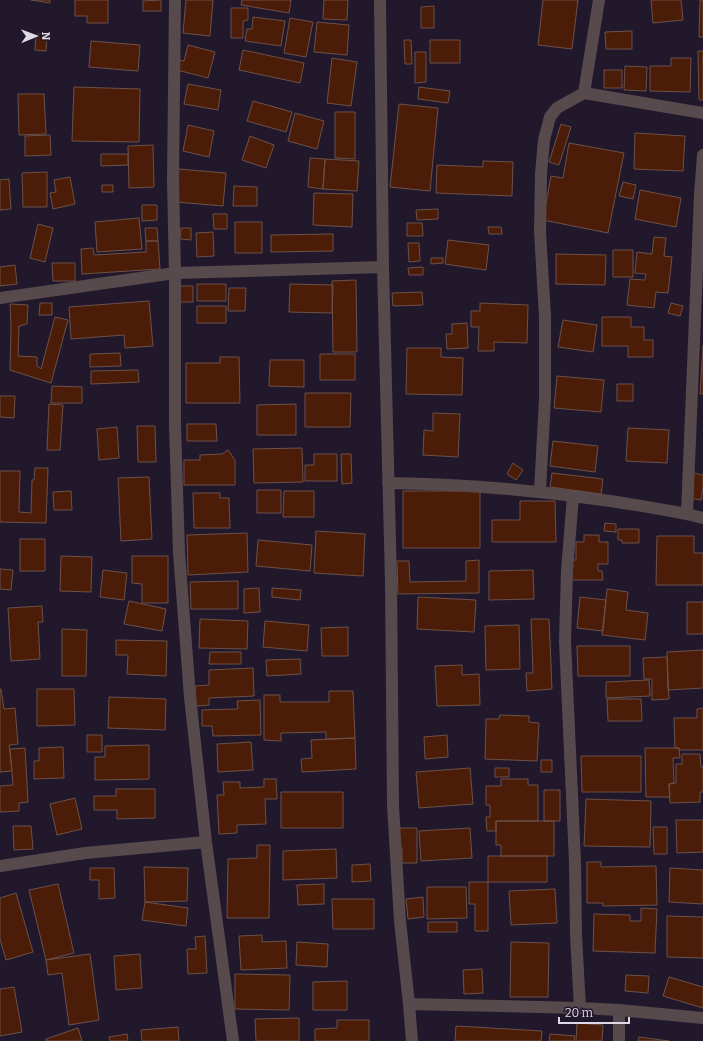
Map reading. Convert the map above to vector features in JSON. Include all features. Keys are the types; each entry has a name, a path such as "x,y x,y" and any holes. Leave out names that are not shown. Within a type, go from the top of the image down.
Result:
{"street":[{"path":"175,0 173,181 175,273 175,426 179,552 190,697 206,842 234,1041"},
{"path":"380,0 383,266 391,581 393,806 400,921 412,1041"},
{"path":"584,93 599,0"},
{"path":"540,491 545,398 545,316 540,232 541,174 544,140 550,117 557,108 584,93 703,113"},
{"path":"687,513 700,195 703,155"},
{"path":"0,298 175,273 383,266"},
{"path":"388,484 476,486 540,491 687,513 703,518"},
{"path":"573,496 567,570 565,641 580,1008"},
{"path":"0,866 86,853 206,842"},
{"path":"409,1004 580,1008 703,1018"},
{"path":"619,1010 619,1041"}],"building":[{"path":"31,0 50,0 50,3"},
{"path":"75,0 108,0 108,23 87,23 87,16 75,16"},
{"path":"161,0 161,11 143,11 143,1"},
{"path":"186,0 213,0 210,36 183,33"},
{"path":"242,0 291,0 289,13 241,5"},
{"path":"324,0 348,0 347,20 323,19"},
{"path":"543,0 578,0 572,49 538,45"},
{"path":"651,0 681,0 683,20 653,23"},
{"path":"700,0 703,0 703,37 699,37"},
{"path":"434,6 434,28 421,28 421,7"},
{"path":"231,8 248,8 248,20 243,21 243,38 231,38"},
{"path":"253,17 285,21 281,46 245,41 247,29 252,29"},
{"path":"290,18 313,22 306,57 284,53"},
{"path":"317,22 349,25 347,55 314,52"},
{"path":"632,31 632,49 606,49 605,32"},
{"path":"36,34 47,35 46,51 35,50"},
{"path":"404,40 411,40 412,64 405,64"},
{"path":"430,40 460,40 460,63 430,63"},
{"path":"91,41 140,45 138,71 89,67"},
{"path":"188,45 215,52 208,78 177,70 180,60 184,61"},
{"path":"243,50 304,63 300,83 239,70"},
{"path":"698,51 703,51 703,100 699,100"},
{"path":"415,52 426,52 426,82 415,83"},
{"path":"332,58 357,62 351,106 327,103"},
{"path":"671,58 691,58 690,92 650,91 650,66 671,66"},
{"path":"625,66 647,67 646,91 624,90"},
{"path":"604,70 622,70 622,88 604,88"},
{"path":"188,84 221,90 218,110 184,104"},
{"path":"74,87 140,89 139,142 72,141"},
{"path":"419,87 450,91 448,103 418,99"},
{"path":"18,94 44,94 46,134 19,135"},
{"path":"253,101 292,112 286,132 247,121"},
{"path":"399,104 438,108 430,191 390,187"},
{"path":"335,112 355,112 355,159 335,158"},
{"path":"295,113 324,121 317,149 288,141"},
{"path":"561,124 571,127 559,165 549,162"},
{"path":"188,125 214,131 209,157 183,151"},
{"path":"635,133 685,136 683,171 634,169"},
{"path":"50,135 51,155 25,156 25,136"},
{"path":"250,136 274,145 266,168 242,160"},
{"path":"569,143 624,153 608,233 543,220 551,176 563,178"},
{"path":"153,145 154,187 129,188 128,146"},
{"path":"101,154 128,154 128,165 101,166"},
{"path":"310,158 325,159 323,189 308,187"},
{"path":"325,159 359,161 357,191 323,189"},
{"path":"483,161 513,162 512,196 436,193 437,165 483,167"},
{"path":"178,169 226,173 223,206 176,202"},
{"path":"47,172 47,207 23,207 22,173"},
{"path":"70,177 75,204 53,209 50,193 56,192 54,180"},
{"path":"9,179 11,209 0,210 0,180"},
{"path":"623,182 636,185 633,199 619,196"},
{"path":"102,185 113,185 113,192 102,192"},
{"path":"234,186 257,187 257,206 233,206"},
{"path":"640,190 681,198 676,227 635,219"},
{"path":"314,193 353,194 352,227 313,225"},
{"path":"142,205 157,205 157,220 142,221"},
{"path":"438,209 438,219 417,220 416,210"},
{"path":"213,214 227,214 227,229 214,229"},
{"path":"139,218 142,249 97,252 95,222"},
{"path":"235,222 262,222 262,253 235,253"},
{"path":"407,223 422,223 423,236 407,236"},
{"path":"38,224 53,228 45,262 30,258"},
{"path":"488,227 501,227 502,234 489,234"},
{"path":"145,228 157,228 158,241 146,241"},
{"path":"181,228 191,228 191,240 180,239"},
{"path":"213,232 214,256 197,257 196,233"},
{"path":"333,234 333,251 271,252 271,235"},
{"path":"654,237 666,238 664,256 672,257 668,293 656,292 654,308 627,305 630,279 645,280 646,274 635,273 637,252 652,254"},
{"path":"448,240 489,245 486,270 445,264"},
{"path":"146,241 158,241 160,269 82,274 81,249 93,248 94,255 146,252"},
{"path":"408,243 419,243 420,261 409,262"},
{"path":"613,250 633,250 633,277 613,277"},
{"path":"556,254 606,255 605,285 556,284"},
{"path":"431,258 443,258 443,263 431,264"},
{"path":"52,263 75,263 75,281 53,281"},
{"path":"15,265 17,284 0,286 0,267"},
{"path":"423,267 423,275 409,275 408,268"},
{"path":"356,280 357,352 333,352 332,281"},
{"path":"197,284 226,284 226,301 197,301"},
{"path":"290,284 333,285 332,313 289,312"},
{"path":"177,286 193,286 193,302 177,302"},
{"path":"229,288 246,288 245,311 228,311"},
{"path":"422,292 423,305 393,306 392,293"},
{"path":"149,301 153,346 125,348 124,335 71,339 69,307"},
{"path":"40,303 52,303 52,315 39,315"},
{"path":"480,303 528,305 527,343 494,342 494,351 478,351 479,327 471,327 471,311 480,311"},
{"path":"671,303 683,306 680,316 668,313"},
{"path":"10,304 28,305 27,324 19,326 18,356 37,357 37,366 41,369 55,317 68,320 51,383 10,370"},
{"path":"197,306 226,306 226,323 197,323"},
{"path":"602,317 631,317 631,327 644,327 644,340 653,340 653,357 628,357 628,346 602,346"},
{"path":"563,320 597,325 593,352 558,347"},
{"path":"467,323 468,348 447,349 446,334 452,334 452,324"},
{"path":"703,345 703,394 700,394"},
{"path":"407,348 441,348 441,357 463,358 462,395 406,394"},
{"path":"120,353 121,366 90,367 90,354"},
{"path":"320,354 355,354 355,380 320,380"},
{"path":"220,357 239,357 240,403 186,403 186,363 220,363"},
{"path":"270,360 304,360 304,387 269,386"},
{"path":"138,370 139,382 91,384 91,371"},
{"path":"557,376 604,380 601,412 554,408"},
{"path":"617,384 633,384 633,401 617,401"},
{"path":"52,386 82,387 82,403 51,403"},
{"path":"305,393 351,393 350,427 305,427"},
{"path":"0,396 15,396 14,418 0,417"},
{"path":"49,404 63,405 60,450 47,450"},
{"path":"296,404 296,435 257,435 257,405"},
{"path":"433,413 460,414 458,457 423,455 424,430 433,431"},
{"path":"187,424 216,424 217,441 187,441"},
{"path":"137,426 155,426 156,462 138,462"},
{"path":"117,427 119,458 99,460 97,429"},
{"path":"628,428 669,430 667,463 626,461"},
{"path":"553,441 598,446 595,472 550,466"},
{"path":"302,448 303,482 254,483 253,449"},
{"path":"228,450 235,460 235,485 184,485 184,460 200,460 200,455 222,454"},
{"path":"314,454 337,454 337,481 305,481 305,465 314,465"},
{"path":"341,454 351,454 352,483 342,484"},
{"path":"513,463 523,470 516,480 507,474"},
{"path":"35,468 48,468 46,523 0,522 0,471 20,471 19,512 31,513 32,480 34,480"},
{"path":"552,473 603,479 601,494 550,487"},
{"path":"694,473 703,475 701,500 690,498"},
{"path":"149,477 152,539 121,541 118,478"},
{"path":"257,490 281,490 281,513 257,513"},
{"path":"71,491 72,510 54,510 53,492"},
{"path":"284,491 314,491 314,517 283,517"},
{"path":"403,491 480,491 480,548 403,548"},
{"path":"193,493 220,493 220,498 229,498 230,528 194,528"},
{"path":"520,501 555,501 556,542 492,542 492,520 520,520"},
{"path":"605,523 616,524 616,532 604,531"},
{"path":"618,529 639,529 639,543 622,543 622,540 618,540"},
{"path":"316,531 365,534 363,576 314,573"},
{"path":"247,533 248,572 188,575 187,535"},
{"path":"584,535 599,535 599,542 608,542 608,564 598,564 598,571 602,571 603,580 572,580 572,560 576,560 576,542 584,542"},
{"path":"657,536 694,536 694,553 703,553 703,585 656,585"},
{"path":"20,539 45,539 45,571 20,571"},
{"path":"258,540 312,545 310,571 256,566"},
{"path":"61,556 92,557 91,592 60,591"},
{"path":"132,556 168,556 168,603 142,603 142,584 132,583"},
{"path":"479,560 479,593 398,594 397,561 409,561 410,582 466,581 466,561"},
{"path":"0,569 13,570 11,590 0,589"},
{"path":"103,570 127,573 124,600 100,597"},
{"path":"533,570 534,599 489,600 489,571"},
{"path":"238,581 238,609 191,609 190,582"},
{"path":"259,588 260,612 244,613 244,589"},
{"path":"272,588 301,590 300,600 272,597"},
{"path":"607,589 628,592 626,610 648,613 645,640 602,635"},
{"path":"418,597 476,600 474,632 417,629"},
{"path":"580,597 606,600 603,631 577,628"},
{"path":"129,601 166,609 162,631 124,624"},
{"path":"687,602 703,602 703,634 687,634"},
{"path":"42,606 43,622 38,622 40,659 11,661 8,608"},
{"path":"200,619 248,621 247,649 199,648"},
{"path":"531,619 549,619 552,689 527,691 526,673 533,673"},
{"path":"265,621 309,625 307,651 263,647"},
{"path":"519,625 520,669 486,670 485,626"},
{"path":"348,627 348,656 322,656 321,628"},
{"path":"62,629 87,630 86,676 62,676"},
{"path":"116,640 167,641 166,676 127,674 128,655 116,655"},
{"path":"577,646 630,646 630,676 578,676"},
{"path":"703,650 703,688 668,690 667,652"},
{"path":"210,652 241,652 241,664 209,664"},
{"path":"667,657 669,699 652,700 652,679 644,679 643,658"},
{"path":"300,659 301,674 267,676 266,660"},
{"path":"462,665 462,675 479,674 480,705 437,706 435,666"},
{"path":"253,668 254,696 209,698 209,705 196,706 195,686 209,685 209,670"},
{"path":"649,680 650,696 606,698 606,682"},
{"path":"0,689 4,709 15,708 18,744 9,745 12,771 0,772"},
{"path":"37,689 74,689 75,725 37,726"},
{"path":"329,691 353,691 355,738 326,739 326,732 281,733 281,741 264,740 264,695 280,695 280,702 329,702"},
{"path":"109,697 166,699 165,730 108,728"},
{"path":"607,699 641,699 642,721 608,721"},
{"path":"260,700 261,735 213,736 212,726 202,726 202,710 238,709 237,701"},
{"path":"703,708 703,750 680,750 679,748 675,748 674,718 697,718 697,709"},
{"path":"500,715 529,716 529,722 539,723 537,761 485,759 486,719 499,719"},
{"path":"87,735 102,735 102,752 87,752"},
{"path":"447,735 448,757 425,759 424,737"},
{"path":"355,738 356,769 302,772 301,759 312,758 311,740"},
{"path":"251,742 253,770 218,772 217,744"},
{"path":"149,745 149,779 95,780 95,757 105,757 105,746"},
{"path":"63,747 64,778 34,779 34,761 39,761 39,748"},
{"path":"25,748 28,802 19,803 19,811 0,812 0,786 13,785 10,749"},
{"path":"645,748 679,748 680,758 673,758 674,783 669,784 670,797 646,797"},
{"path":"682,754 700,754 701,767 703,767 703,792 700,792 700,802 670,803 669,784 676,783 676,764 682,764"},
{"path":"581,756 641,756 641,792 582,792"},
{"path":"541,760 552,760 552,772 541,772"},
{"path":"470,768 473,804 419,808 416,772"},
{"path":"495,768 509,768 509,777 495,777"},
{"path":"264,779 276,779 277,799 265,799 266,824 237,825 237,833 219,834 217,795 224,795 223,782 240,782 240,788 264,787"},
{"path":"501,779 528,779 528,785 538,785 538,821 496,821 496,831 487,831 486,817 490,817 490,805 486,805 486,786 501,786"},
{"path":"116,789 155,789 155,818 117,819 117,810 94,810 94,796 116,796"},
{"path":"544,790 560,790 560,821 544,821"},
{"path":"281,792 343,792 343,828 281,828"},
{"path":"75,798 82,829 57,835 50,804"},
{"path":"586,799 651,801 650,847 584,846"},
{"path":"676,820 703,820 703,852 677,853"},
{"path":"496,821 554,821 554,856 501,856 501,845 496,845"},
{"path":"13,826 31,826 33,849 14,850"},
{"path":"653,827 667,827 667,854 654,854"},
{"path":"399,828 417,828 417,863 402,863 402,848 399,848"},
{"path":"470,828 472,858 421,861 419,831"},
{"path":"257,845 270,845 269,918 227,918 228,859 257,858"},
{"path":"336,849 337,878 283,880 283,851"},
{"path":"488,856 547,856 547,882 488,882"},
{"path":"587,862 601,862 601,867 656,866 657,905 603,906 603,903 587,903"},
{"path":"370,864 371,881 352,882 352,865"},
{"path":"144,867 188,868 187,901 145,902"},
{"path":"90,868 114,868 115,898 99,899 99,880 90,880"},
{"path":"670,868 703,870 703,904 669,902"},
{"path":"469,882 488,882 488,931 475,931 475,904 469,904"},
{"path":"58,884 74,953 46,960 29,890"},
{"path":"324,884 324,904 298,905 297,885"},
{"path":"427,887 466,887 467,918 427,919"},
{"path":"555,889 557,923 511,925 509,891"},
{"path":"16,893 33,952 6,960 0,939 0,898"},
{"path":"423,897 424,917 408,919 406,899"},
{"path":"332,899 374,899 374,929 333,929"},
{"path":"145,902 188,908 186,926 142,920"},
{"path":"641,908 657,909 655,953 593,951 594,914 630,915 630,921 641,921"},
{"path":"667,916 703,917 703,958 667,957"},
{"path":"428,922 457,922 457,932 428,932"},
{"path":"262,935 262,942 286,941 287,968 241,970 239,936"},
{"path":"205,936 207,973 188,974 187,949 196,949 195,937"},
{"path":"297,942 328,944 327,967 296,965"},
{"path":"511,942 549,943 548,997 510,997"},
{"path":"90,954 99,1020 69,1025 62,973 48,975 46,960"},
{"path":"140,954 142,988 116,990 114,956"},
{"path":"482,969 483,993 464,994 463,970"},
{"path":"235,974 290,975 289,1010 235,1009"},
{"path":"626,975 649,976 648,993 625,991"},
{"path":"669,977 703,987 703,1008 663,996"},
{"path":"347,981 347,1010 313,1010 313,982"},
{"path":"14,987 22,1032 0,1036 0,989"},
{"path":"299,1018 299,1041 256,1041 255,1019"},
{"path":"337,1020 369,1020 369,1041 315,1041 315,1029 337,1028"},
{"path":"577,1023 603,1025 602,1041 576,1041"},
{"path":"456,1026 542,1031 541,1041 455,1041"},
{"path":"178,1027 179,1041 142,1041 141,1030"},
{"path":"78,1028 82,1041 46,1041 46,1039"},
{"path":"127,1034 128,1041 110,1041 109,1037"},
{"path":"550,1034 575,1036 574,1041 549,1041"},
{"path":"639,1037 669,1041 638,1041"}]}
